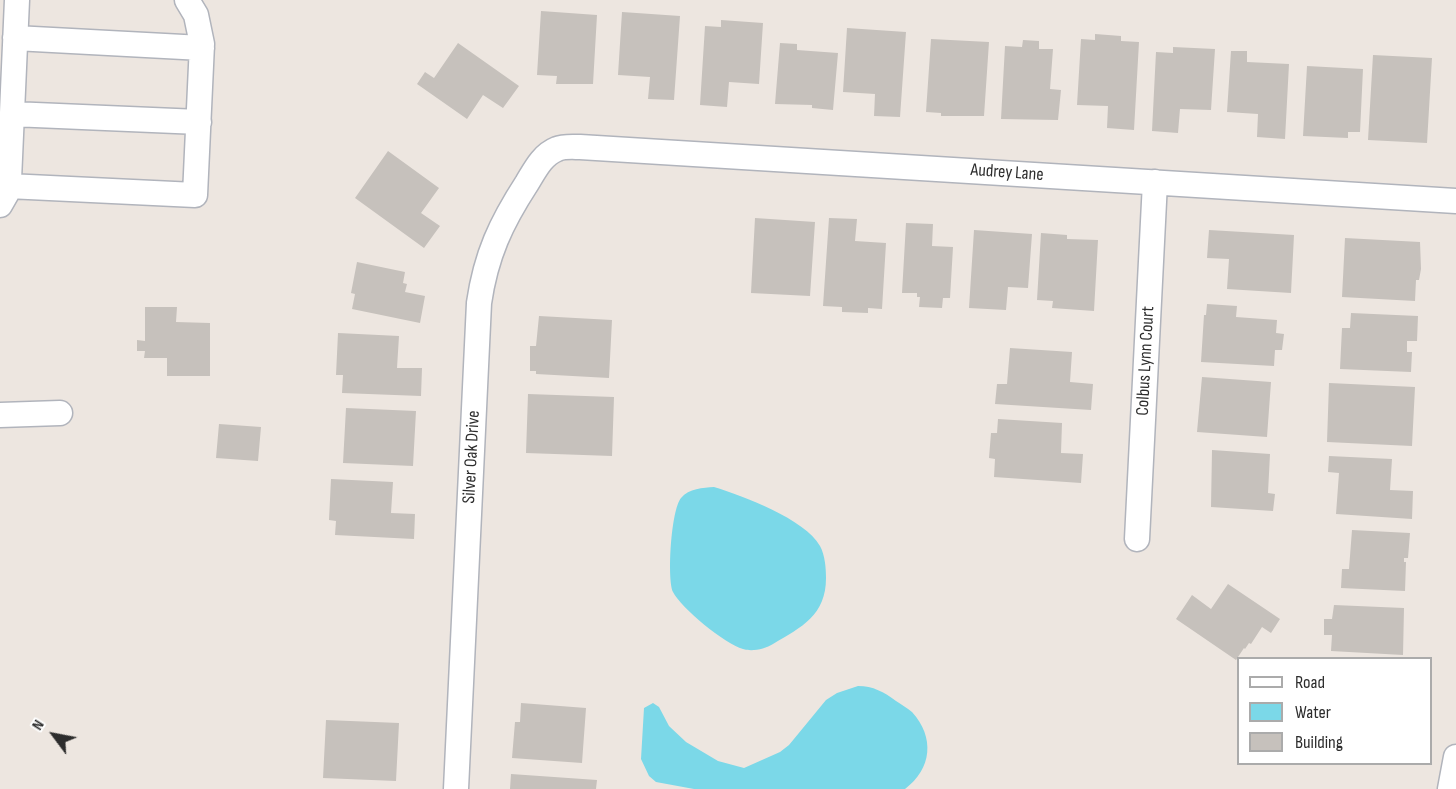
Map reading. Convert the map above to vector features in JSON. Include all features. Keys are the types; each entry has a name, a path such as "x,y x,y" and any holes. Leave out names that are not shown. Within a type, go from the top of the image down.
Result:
{"street":[{"path":"17,0 12,114 4,195 195,195 202,48 198,22 187,0"},
{"path":"15,38 202,48"},
{"path":"12,114 199,122"},
{"name":"Audrey Lane","path":"558,148 580,147 1456,201"},
{"name":"Silver Oak Drive","path":"456,789 479,303 482,280 496,237 507,214 539,164 558,148"},
{"name":"Colbus Lynn Court","path":"1137,539 1155,182"},
{"path":"0,415 60,413"},
{"path":"1450,789 1456,757"}],"water":[{"path":"714,487 741,496 788,518 812,536 823,553 826,570 825,591 817,611 794,632 762,649 747,650 735,646 694,616 673,592 670,573 671,544 678,505 681,498 688,492"},
{"path":"858,686 878,690 904,706 912,712 924,732 927,742 925,762 921,772 905,789 694,789 656,782 649,776 641,759 644,708 653,703 659,707 669,726 686,742 718,761 744,768 780,752 789,745 826,700 837,693"}],"building":[{"path":"541,11 597,15 593,84 556,84 557,76 537,75"},
{"path":"622,12 680,16 674,100 648,99 650,77 618,75"},
{"path":"721,20 763,23 759,84 729,82 727,107 700,105 705,26 721,27"},
{"path":"847,28 906,32 900,117 874,116 875,94 843,92"},
{"path":"1095,34 1121,36 1121,41 1139,42 1134,130 1107,128 1108,106 1077,105 1081,39 1095,40"},
{"path":"931,39 989,42 984,116 941,116 941,113 926,112"},
{"path":"1023,40 1039,41 1039,49 1053,49 1050,89 1061,90 1058,120 1001,119 1005,46 1022,47"},
{"path":"458,43 519,86 503,108 483,95 467,119 417,84 425,72 434,78"},
{"path":"780,43 797,44 797,50 838,53 833,110 812,108 812,105 775,104"},
{"path":"1173,47 1215,49 1211,110 1180,109 1178,133 1152,131 1156,52 1173,53"},
{"path":"1231,51 1247,51 1247,62 1289,64 1285,139 1257,137 1258,114 1227,112"},
{"path":"1373,55 1432,58 1427,143 1368,140"},
{"path":"1307,66 1363,69 1360,132 1348,132 1348,138 1303,136"},
{"path":"388,151 439,188 421,213 440,226 424,248 355,198"},
{"path":"755,218 815,222 810,296 751,293"},
{"path":"829,218 857,219 855,241 886,243 882,309 868,308 868,313 842,312 842,307 823,306"},
{"path":"906,223 933,224 932,246 953,247 950,298 943,298 942,308 919,307 920,297 917,297 917,293 902,293"},
{"path":"974,230 1032,234 1028,288 1008,287 1006,310 969,308"},
{"path":"1209,230 1294,235 1291,293 1227,289 1229,259 1207,258"},
{"path":"1041,233 1067,235 1067,239 1098,240 1094,311 1052,308 1053,301 1037,300"},
{"path":"1345,238 1420,242 1421,269 1419,280 1416,280 1415,301 1342,297"},
{"path":"357,262 405,272 403,283 407,284 405,292 425,296 420,323 352,309 355,294 351,293"},
{"path":"1207,304 1237,306 1236,317 1277,320 1276,333 1284,334 1282,350 1275,350 1274,366 1201,362 1204,315 1206,315"},
{"path":"145,307 177,307 176,322 210,323 210,376 167,376 167,358 144,358 145,351 137,351 137,340 145,341"},
{"path":"1351,313 1418,316 1417,341 1407,341 1407,352 1412,352 1411,372 1340,369 1342,328 1350,328"},
{"path":"539,316 612,320 609,378 536,374 536,371 530,371 530,346 536,346"},
{"path":"338,333 399,336 397,368 422,368 421,396 342,393 343,375 336,375"},
{"path":"1010,348 1072,352 1070,382 1093,384 1091,410 995,404 997,384 1007,384"},
{"path":"1202,377 1271,382 1267,437 1197,432"},
{"path":"1329,383 1415,387 1412,446 1327,442"},
{"path":"528,394 614,397 612,456 526,453"},
{"path":"346,408 416,411 413,466 343,463"},
{"path":"998,419 1062,423 1061,453 1083,454 1081,483 994,477 995,459 989,458 991,433 997,433"},
{"path":"219,424 261,427 258,461 216,458"},
{"path":"1212,450 1270,454 1268,493 1275,494 1273,511 1211,507"},
{"path":"1329,456 1392,459 1390,490 1413,491 1412,519 1336,514 1339,473 1328,472"},
{"path":"331,479 393,482 391,513 415,514 414,539 335,535 336,521 329,520"},
{"path":"1352,530 1410,533 1408,558 1404,558 1406,562 1405,591 1341,588 1342,569 1349,569"},
{"path":"1228,584 1280,619 1271,633 1262,627 1251,644 1249,643 1244,648 1236,660 1176,619 1192,595 1211,609"},
{"path":"1334,605 1404,608 1403,655 1331,651 1332,635 1324,635 1324,619 1332,619"},
{"path":"521,703 586,708 582,763 512,758 515,722 520,722"},
{"path":"326,720 399,723 396,781 323,778"},
{"path":"511,774 597,780 596,789 510,789"}]}
